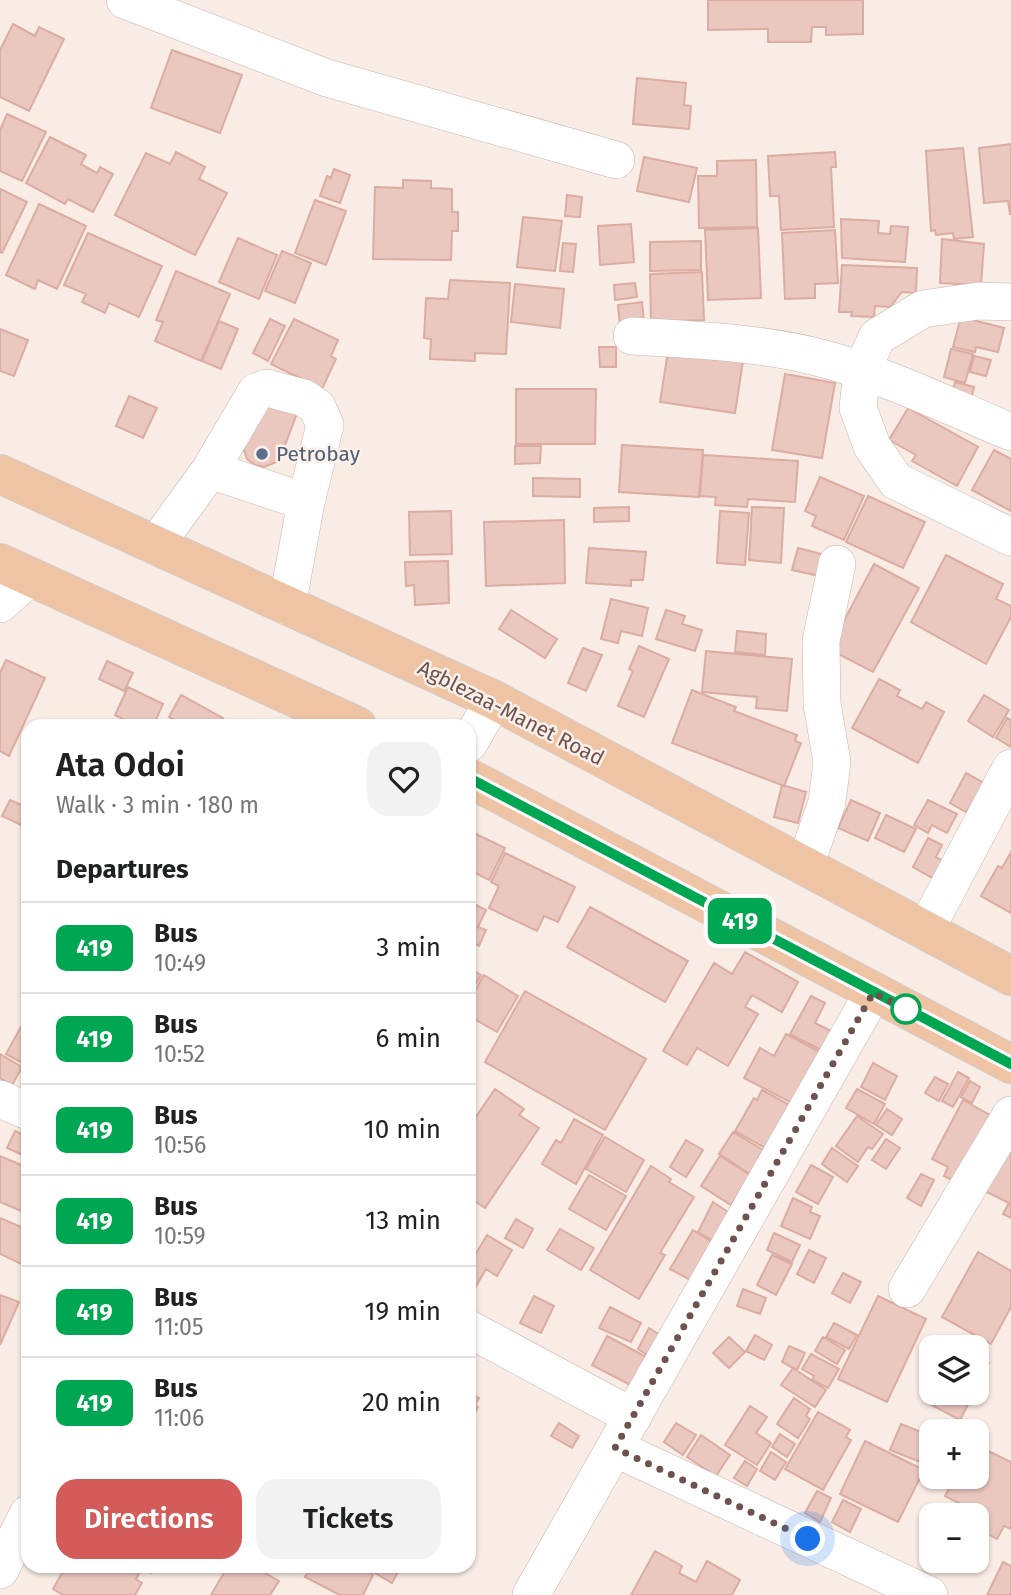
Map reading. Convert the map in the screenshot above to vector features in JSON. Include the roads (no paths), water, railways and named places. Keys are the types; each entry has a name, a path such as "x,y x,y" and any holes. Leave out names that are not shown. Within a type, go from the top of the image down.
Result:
{"main road":[{"name":"Agblezaa-Manet Road","path":"0,474 494,700 1011,976"},
{"path":"15,570 342,719"},
{"path":"476,782 1011,1064"}],"street":[{"path":"125,0 327,78 617,160"},
{"path":"1011,302 978,301 923,309 877,337 862,371 858,408 872,446 896,481 1011,537"},
{"path":"632,336 756,344 818,357 862,371 1011,432"},
{"path":"155,546 210,470 256,392 267,388 304,398 317,407 325,425 306,502 287,606"},
{"path":"210,470 306,502"},
{"path":"805,866 827,802 832,762 822,704 821,641 837,564"},
{"path":"0,604 15,570"},
{"path":"476,731 494,700"},
{"path":"925,931 1011,768"},
{"path":"531,1595 873,993"},
{"path":"0,1099 21,1108"},
{"path":"906,1289 1011,1115"},
{"path":"476,1333 633,1417"},
{"path":"615,1448 929,1595"},
{"path":"0,1570 21,1528"}],"place":[{"name":"Petrobay","path":"262,454"}]}
